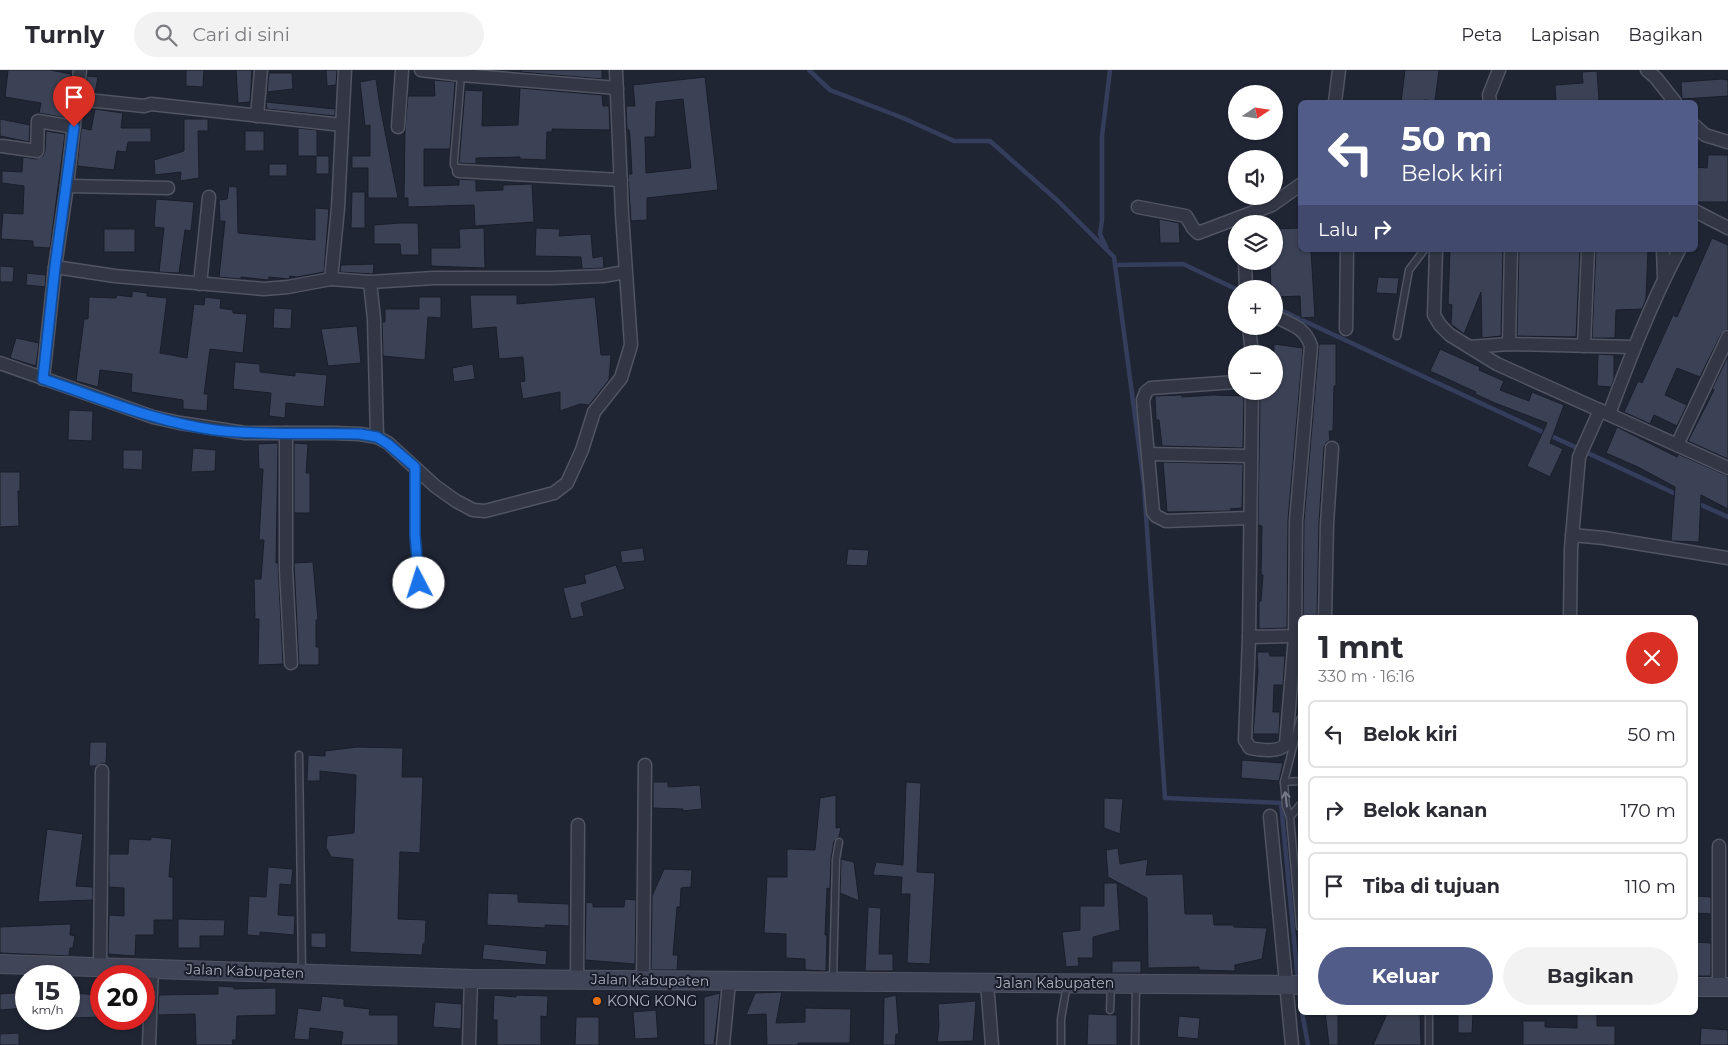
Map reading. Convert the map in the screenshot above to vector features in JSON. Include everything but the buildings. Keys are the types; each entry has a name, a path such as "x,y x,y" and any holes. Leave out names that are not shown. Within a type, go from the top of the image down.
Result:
{"main road":[{"name":"Jalan Kabupaten","path":"0,964 90,966"},
{"name":"Jalan Kabupaten","path":"155,967 471,979 1293,985"},
{"path":"1698,987 1723,987"}],"street":[{"path":"43,379 80,70"},
{"path":"257,116 261,70"},
{"path":"331,279 338,208 345,70"},
{"path":"398,127 402,70"},
{"path":"421,70 617,88"},
{"path":"0,363 153,417 180,424 245,432 351,434 377,437 388,444 435,486 473,510 485,511 554,493 567,482 582,450 594,412 622,378 630,345 616,70"},
{"path":"1335,100 1339,70"},
{"path":"1490,100 1489,95 1499,70"},
{"path":"1647,70 1656,78 1672,100"},
{"path":"78,98 342,125"},
{"path":"2,146 37,151 38,121 74,127"},
{"path":"1698,128 1706,135 1728,142"},
{"path":"459,171 621,180"},
{"path":"67,186 168,188"},
{"path":"1253,215 1272,205 1298,186"},
{"path":"200,284 209,196"},
{"path":"1138,207 1186,216 1198,233 1228,225"},
{"path":"1698,216 1728,228"},
{"path":"1346,329 1347,252"},
{"path":"1436,252 1434,315 1440,325 1450,335 1497,364 1728,468"},
{"path":"1509,344 1511,252"},
{"path":"1584,346 1588,252"},
{"path":"1663,252 1664,279"},
{"path":"1570,615 1572,536 1582,453 1604,412 1664,279 1679,252"},
{"path":"55,267 115,276 264,289 288,287 331,279 370,282 434,278 552,278 603,276 626,272"},
{"path":"370,282 374,318 377,437"},
{"path":"1252,400 1249,636 1245,740 1250,748 1278,750 1286,744 1298,636 1296,521 1311,346 1308,337 1303,331 1283,321"},
{"path":"1677,445 1728,337"},
{"path":"1470,347 1509,344 1634,347"},
{"path":"1228,383 1151,388 1146,392 1143,400 1153,512 1156,516 1166,521 1250,518"},
{"path":"286,433 286,570 291,663"},
{"path":"1325,615 1327,524 1332,448"},
{"path":"1148,454 1250,456"},
{"path":"1572,536 1604,538 1728,558"},
{"path":"1249,636 1298,636"},
{"path":"643,980 645,765"},
{"path":"100,965 102,771"},
{"path":"1270,816 1293,985 1292,1045"},
{"path":"577,979 578,825"},
{"path":"1719,846 1723,987"},
{"path":"469,1045 471,979"},
{"path":"723,1045 729,982"},
{"path":"987,983 992,1045"},
{"path":"149,1045 150,1030"}],"lane":[{"path":"459,171 454,166 454,161 461,73"},
{"path":"1398,336 1410,270 1423,252"},
{"path":"415,467 415,535 419,583"},
{"path":"1298,727 1284,782 1286,806 1290,817 1298,901"},
{"path":"299,755 302,973"},
{"path":"1284,782 1298,780"},
{"path":"1290,817 1298,807"},
{"path":"833,982 836,859 839,842"},
{"path":"1061,1045 1061,1019 1067,983"},
{"path":"1110,1010 1111,983"},
{"path":"1135,1045 1136,983"},
{"path":"1428,1045 1429,1015"}],"waterway":[{"path":"809,70 830,90 903,118 954,141 990,141 1057,200 1114,257 1144,485 1165,798 1281,803 1298,981"},
{"path":"1106,247 1100,234 1102,220 1102,136 1110,70"},
{"path":"1116,265 1183,264 1228,285"},
{"path":"1283,311 1678,495"},
{"path":"1697,503 1728,517"},
{"path":"1303,1015 1308,1045"}],"place":[{"name":"KONG KONG","path":"597,1001"}],"route":[{"path":"74,127 55,267 43,379 153,417 180,424 215,430 245,432 360,434 377,437 415,467 415,535 419,583"}]}
